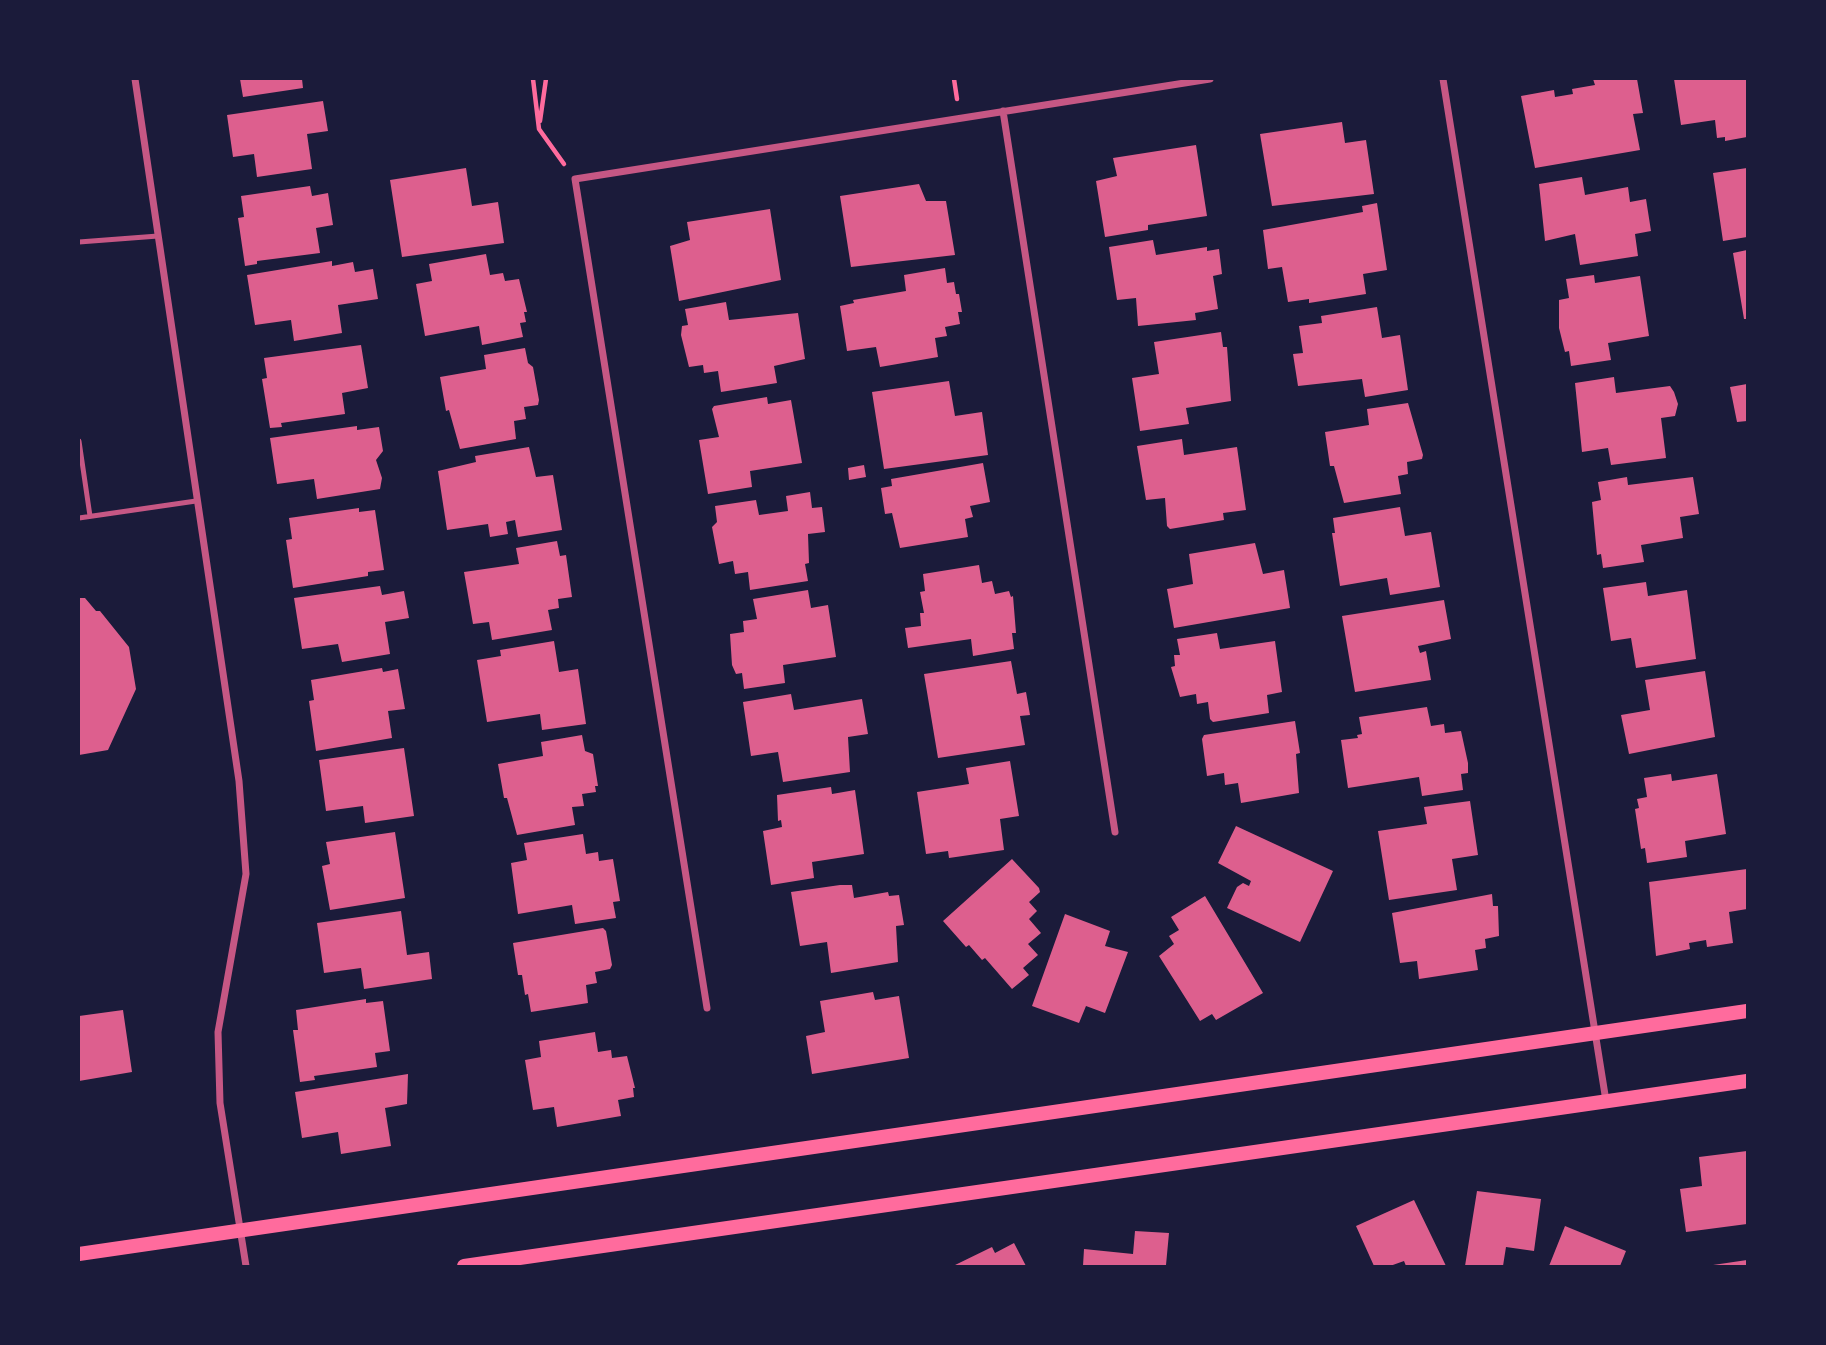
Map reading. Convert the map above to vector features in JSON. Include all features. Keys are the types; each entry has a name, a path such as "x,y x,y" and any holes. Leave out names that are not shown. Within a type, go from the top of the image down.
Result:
{"main road":[{"path":"79,1254 1747,1011"},
{"path":"464,1266 1747,1081"}],"street":[{"path":"135,79 239,781 246,874 218,1032 220,1103 246,1266"},
{"path":"707,1008 575,178 1210,79"},
{"path":"1443,79 1606,1101"},
{"path":"1003,111 1115,832"}],"lane":[{"path":"79,242 158,236"},
{"path":"79,440 90,516"},
{"path":"79,518 196,501"}],"path":[{"path":"533,79 539,129 575,178"},
{"path":"539,129 546,79"}],"building":[{"path":"240,79 302,79 303,88 243,97"},
{"path":"1593,79 1637,79 1643,113 1633,114 1640,150 1535,168 1521,96 1554,90 1555,97 1573,94 1572,89 1595,85"},
{"path":"1674,79 1747,79 1747,137 1725,141 1725,137 1717,138 1715,120 1681,125"},
{"path":"323,101 328,131 307,134 312,169 257,177 254,154 233,157 227,115"},
{"path":"1342,122 1345,143 1366,140 1374,194 1272,206 1260,134"},
{"path":"1196,145 1207,216 1148,225 1148,230 1105,237 1096,181 1117,176 1113,158"},
{"path":"466,168 472,206 498,202 504,243 402,257 390,180"},
{"path":"1747,168 1747,237 1723,241 1713,173"},
{"path":"1582,177 1585,195 1628,187 1630,202 1646,199 1651,231 1635,234 1638,256 1580,265 1575,234 1545,241 1539,184"},
{"path":"919,184 926,201 946,201 955,255 851,267 840,196"},
{"path":"310,186 312,196 328,193 333,225 316,228 320,253 257,261 257,264 245,266 238,218 244,217 241,196"},
{"path":"1377,203 1387,270 1363,274 1366,294 1309,303 1309,299 1288,302 1282,267 1268,269 1263,230 1363,212 1362,206"},
{"path":"770,209 781,280 679,301 670,246 690,240 687,222"},
{"path":"1153,240 1156,255 1207,247 1207,251 1219,249 1222,274 1213,276 1218,309 1195,313 1196,320 1138,326 1136,298 1117,300 1109,247"},
{"path":"1747,250 1747,319 1744,319 1733,253"},
{"path":"486,254 490,275 503,273 505,281 519,279 527,312 524,312 526,322 520,323 523,337 482,345 479,326 425,336 416,284 432,281 429,264"},
{"path":"332,261 332,266 353,262 355,272 373,269 378,299 338,305 342,333 294,341 291,320 255,325 247,275"},
{"path":"945,268 947,283 954,282 956,294 959,294 962,312 958,312 960,324 945,327 947,336 935,338 938,357 880,367 876,347 847,351 840,306 854,303 853,300 906,291 904,275"},
{"path":"1594,275 1595,283 1640,276 1649,336 1608,343 1611,360 1571,366 1569,351 1565,352 1559,328 1559,300 1569,298 1566,279"},
{"path":"726,302 729,320 798,313 805,359 774,366 777,383 721,392 718,371 704,373 703,365 689,367 681,335 682,326 688,325 685,309"},
{"path":"1377,307 1382,338 1400,335 1408,390 1365,397 1362,379 1298,386 1293,354 1303,353 1299,326 1322,323 1321,316"},
{"path":"1221,332 1223,347 1227,347 1231,401 1186,408 1189,424 1140,431 1132,378 1159,374 1154,342"},
{"path":"361,345 368,388 342,393 345,414 281,423 282,427 270,428 262,379 267,378 264,358"},
{"path":"525,348 528,363 533,367 538,405 524,407 526,419 514,421 516,439 460,449 449,410 446,411 440,377 486,369 484,355"},
{"path":"1614,377 1616,393 1670,386 1674,392 1678,404 1675,416 1661,418 1666,458 1611,465 1608,448 1582,452 1575,383"},
{"path":"949,381 955,416 982,412 988,455 884,469 872,392"},
{"path":"1747,384 1747,421 1737,422 1730,387"},
{"path":"767,397 768,404 791,400 802,463 750,471 752,487 708,494 699,440 719,437 712,409 714,406"},
{"path":"1408,403 1423,455 1422,459 1407,462 1408,474 1398,476 1401,494 1344,503 1334,466 1330,466 1325,432 1369,425 1367,409"},
{"path":"357,426 357,430 379,427 383,451 376,460 382,478 380,489 317,499 314,479 277,484 270,438"},
{"path":"1182,439 1184,455 1237,447 1246,510 1223,513 1224,520 1170,529 1167,526 1165,498 1146,500 1137,446"},
{"path":"529,447 536,477 553,475 562,530 518,537 515,520 506,522 508,534 490,537 488,524 447,530 438,471 476,462 475,456"},
{"path":"983,463 990,502 970,506 973,517 965,519 968,537 900,548 892,513 885,514 881,488 892,486 891,479"},
{"path":"864,465 866,477 849,480 848,468"},
{"path":"1627,477 1628,485 1693,477 1699,514 1680,517 1683,538 1641,545 1644,562 1603,568 1601,554 1597,555 1592,502 1601,500 1598,482"},
{"path":"810,492 812,508 822,507 825,532 808,534 809,563 805,564 808,581 750,590 748,572 735,574 733,561 719,564 712,527 717,522 715,506 756,500 759,515 788,511 786,496"},
{"path":"1400,507 1405,536 1431,532 1440,587 1390,595 1387,578 1340,586 1332,533 1335,533 1333,518"},
{"path":"359,508 359,512 375,510 384,570 368,572 368,576 293,588 286,540 292,539 289,518"},
{"path":"557,541 560,556 566,555 572,597 558,599 559,608 548,610 552,630 492,640 489,622 473,624 464,572 519,564 516,548"},
{"path":"1255,543 1263,574 1284,570 1290,608 1174,628 1167,589 1193,584 1189,554"},
{"path":"979,565 982,583 992,581 995,594 1009,591 1011,597 1013,596 1016,633 1012,633 1014,649 973,656 971,639 908,648 905,628 921,626 920,613 924,613 920,592 925,591 923,574"},
{"path":"1646,582 1648,596 1687,590 1696,659 1636,668 1631,638 1611,641 1603,588"},
{"path":"380,586 382,595 404,591 409,618 385,622 390,654 342,662 338,644 302,649 294,598"},
{"path":"808,590 811,608 828,605 836,657 783,665 785,683 744,689 742,673 736,674 732,665 730,634 744,632 743,621 757,619 753,599"},
{"path":"79,598 85,598 96,611 100,611 129,647 136,689 108,750 79,755"},
{"path":"1444,600 1451,639 1418,646 1420,653 1426,651 1431,680 1355,692 1342,616"},
{"path":"1217,633 1220,649 1275,641 1282,692 1267,695 1269,713 1213,722 1210,719 1208,702 1197,704 1196,694 1180,697 1171,667 1175,666 1174,655 1180,655 1177,639"},
{"path":"554,641 559,672 578,669 586,724 542,730 540,714 487,722 477,660 501,656 500,650"},
{"path":"1011,661 1017,694 1026,692 1030,715 1020,716 1025,745 938,758 924,674"},
{"path":"382,668 383,672 398,669 405,709 388,711 392,738 316,751 309,701 314,700 311,680"},
{"path":"1705,671 1715,737 1629,754 1621,715 1650,710 1645,680"},
{"path":"791,694 794,710 862,699 868,734 848,737 850,772 783,782 778,752 751,756 743,702"},
{"path":"1427,707 1431,726 1444,724 1445,733 1461,731 1468,763 1468,773 1461,774 1463,790 1422,796 1419,777 1348,788 1341,740 1358,738 1357,735 1362,734 1359,717"},
{"path":"1295,721 1300,753 1296,754 1299,793 1241,803 1238,783 1225,785 1224,773 1207,776 1202,739 1204,735"},
{"path":"582,735 585,751 593,754 598,786 595,786 596,792 582,794 584,806 572,807 575,825 517,835 507,798 504,798 498,764 543,756 541,742"},
{"path":"404,748 414,816 365,823 363,806 326,811 319,760"},
{"path":"1010,761 1019,816 1000,819 1004,850 949,858 948,851 926,854 917,792 969,784 966,768"},
{"path":"1671,774 1672,781 1717,774 1726,834 1685,841 1687,857 1647,863 1645,848 1641,849 1635,809 1639,808 1637,799 1647,797 1644,778"},
{"path":"831,787 832,794 855,790 864,854 812,862 814,878 771,885 763,831 782,827 781,820 778,821 777,795"},
{"path":"1470,801 1478,855 1452,859 1457,890 1389,900 1378,831 1427,824 1424,807"},
{"path":"1236,826 1333,871 1300,942 1227,908 1237,887 1243,883 1249,886 1251,881 1218,863"},
{"path":"395,832 405,898 330,910 322,866 330,864 326,842"},
{"path":"583,834 586,854 598,852 599,861 613,859 620,901 613,902 616,918 575,924 572,905 518,914 511,863 527,860 524,843"},
{"path":"1012,859 1039,888 1040,892 1029,902 1037,911 1029,919 1041,933 1028,944 1038,955 1023,968 1029,975 1012,989 985,958 982,960 969,945 966,947 943,921"},
{"path":"1747,869 1747,909 1729,912 1733,943 1707,947 1706,940 1689,943 1690,949 1656,956 1649,882"},
{"path":"852,885 854,898 888,892 889,896 899,895 904,925 896,926 898,962 831,973 827,942 800,946 791,892"},
{"path":"1492,894 1493,906 1498,906 1499,936 1485,939 1486,948 1475,950 1478,970 1419,979 1417,961 1400,963 1392,913"},
{"path":"1205,896 1263,993 1216,1020 1212,1014 1200,1021 1159,956 1174,944 1169,936 1179,930 1171,917"},
{"path":"401,911 407,955 429,952 432,979 364,989 361,968 324,973 317,923"},
{"path":"1065,914 1110,931 1105,946 1128,952 1105,1013 1086,1006 1079,1023 1032,1006"},
{"path":"603,928 606,931 612,965 610,969 595,972 597,983 586,985 588,1003 531,1012 522,975 518,975 513,943"},
{"path":"873,992 875,1000 899,996 909,1058 812,1074 806,1036 825,1032 820,1001"},
{"path":"366,999 366,1003 383,1001 390,1051 375,1053 377,1067 314,1076 315,1080 300,1082 293,1030 298,1030 296,1010"},
{"path":"123,1010 132,1072 79,1081 79,1016"},
{"path":"595,1032 598,1052 611,1050 612,1058 627,1056 635,1088 634,1097 618,1100 621,1116 557,1127 554,1107 533,1110 525,1060 541,1057 539,1041"},
{"path":"408,1074 407,1104 385,1108 391,1146 341,1154 338,1132 302,1138 295,1092"},
{"path":"1747,1151 1747,1224 1686,1232 1680,1189 1702,1186 1699,1157"},
{"path":"1477,1191 1541,1199 1534,1251 1506,1247 1503,1266 1465,1266"},
{"path":"1414,1200 1446,1266 1406,1266 1404,1261 1390,1266 1374,1266 1356,1226"},
{"path":"1565,1226 1626,1251 1620,1266 1549,1266"},
{"path":"1135,1231 1169,1233 1166,1265 1083,1266 1084,1249 1133,1254"},
{"path":"1014,1243 1026,1266 953,1266 992,1247 995,1253"},
{"path":"1747,1260 1747,1266 1713,1266 1713,1265"}]}
